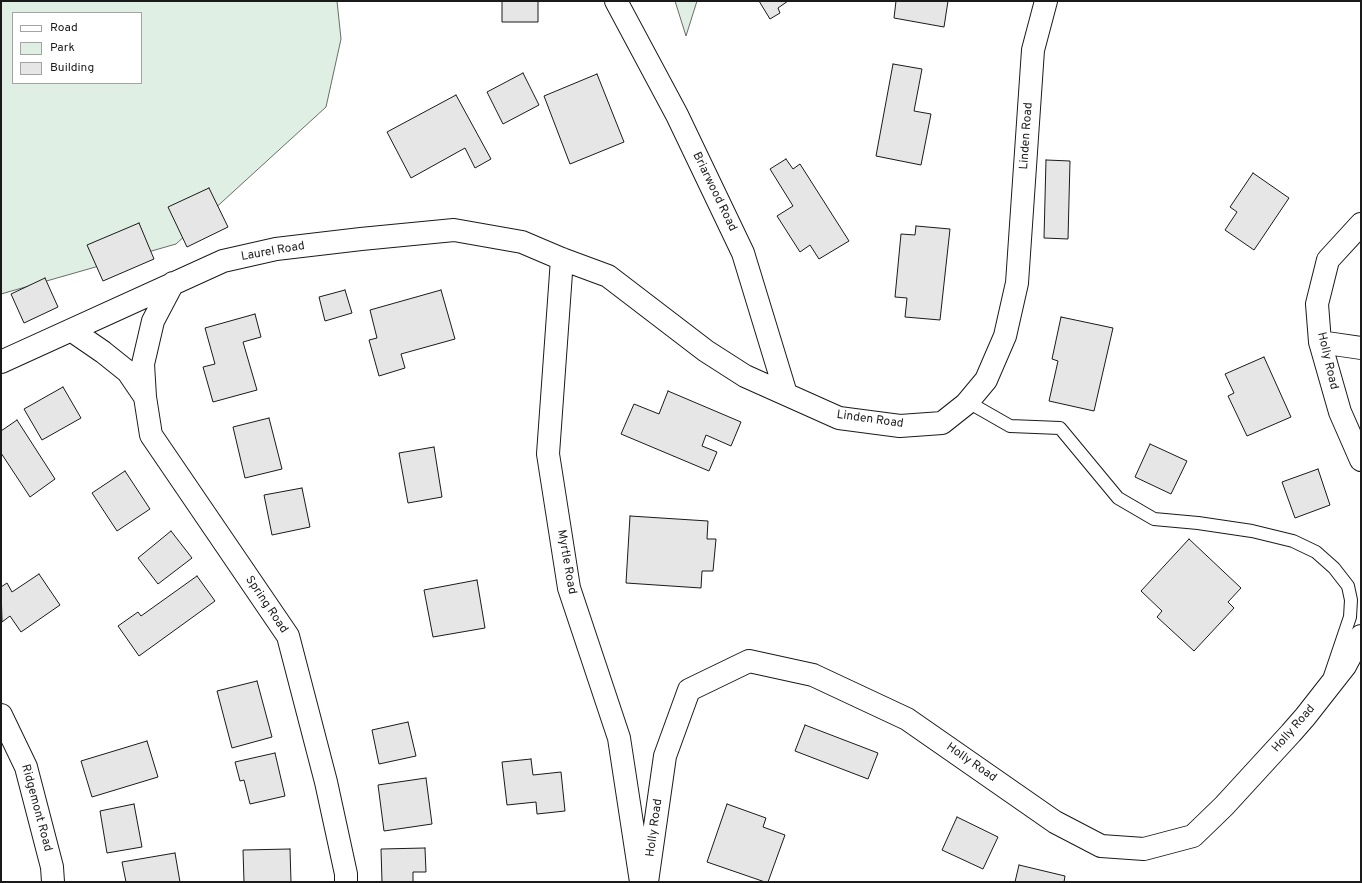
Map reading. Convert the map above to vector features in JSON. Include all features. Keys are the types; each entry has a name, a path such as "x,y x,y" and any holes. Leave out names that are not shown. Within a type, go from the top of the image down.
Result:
{"street":[{"name":"Briarwood Road","path":"616,1 677,115 743,253 786,394"},
{"name":"Linden Road","path":"562,259 608,276 706,351 745,376 839,418 900,426 942,423 968,402 986,380 1005,336 1017,283 1033,50 1046,1"},
{"name":"Holly Road","path":"1361,224 1328,260 1317,304 1320,342 1340,412 1361,460"},
{"name":"Laurel Road","path":"1,362 223,261 276,249 454,230 522,242 562,259"},
{"name":"Myrtle Road","path":"562,259 548,454 569,588 619,738 641,882"},
{"name":"Spring Road","path":"172,283 153,321 143,364 145,397 151,435 157,446 288,636 326,782 346,874 346,882"},
{"name":"Spring Road","path":"71,330 103,352 128,372 145,397"},
{"path":"1320,342 1361,348"},
{"name":"Holly Road","path":"647,882 665,756 689,690 749,661 813,675 907,718 1055,822 1101,846 1144,848 1193,836 1224,806 1292,733 1345,666 1361,636"},
{"name":"Ridgemont Road","path":"1,715 26,767 52,867 54,882"}],"lane":[{"path":"968,402 1010,426 1060,428 1118,498 1154,519 1198,523 1252,531 1293,541 1316,552 1334,568 1348,586 1350,600 1350,617 1324,692"}],"green space":[{"path":"1,1 337,1 341,39 326,107 176,244 1,294"},
{"path":"675,1 697,1 686,36"}],"building":[{"path":"502,1 538,1 538,22 502,22"},
{"path":"759,1 788,1 778,8 780,13 770,19"},
{"path":"896,1 948,1 944,27 894,18"},
{"path":"893,64 922,69 914,111 931,114 921,165 876,156"},
{"path":"523,73 539,105 503,124 487,92"},
{"path":"597,74 624,142 570,164 544,96"},
{"path":"456,95 491,159 475,168 465,148 411,178 387,132"},
{"path":"786,159 793,169 800,164 849,241 819,259 810,245 800,252 777,216 793,206 770,169"},
{"path":"1046,160 1070,161 1068,239 1044,238"},
{"path":"1253,173 1289,198 1254,250 1225,230 1237,212 1230,207"},
{"path":"209,188 228,227 187,247 168,207"},
{"path":"139,223 154,259 103,281 87,245"},
{"path":"916,226 950,229 940,320 905,317 907,298 895,297 901,234 915,235"},
{"path":"45,278 58,307 24,323 11,294"},
{"path":"345,290 352,313 325,321 319,297"},
{"path":"441,290 455,339 401,354 405,368 379,376 369,340 377,338 370,310"},
{"path":"255,314 261,337 243,342 257,390 213,402 203,367 215,364 205,328"},
{"path":"1061,317 1113,328 1094,411 1049,401 1058,361 1052,359"},
{"path":"1264,357 1291,417 1247,436 1228,396 1234,393 1225,374"},
{"path":"63,387 81,418 42,440 24,409"},
{"path":"668,391 741,422 731,446 706,435 702,446 717,452 709,471 621,434 634,404 659,414"},
{"path":"269,418 282,469 245,478 233,427"},
{"path":"17,420 55,479 30,497 1,453 1,431"},
{"path":"1150,444 1187,461 1171,494 1135,477"},
{"path":"434,447 442,497 408,503 399,453"},
{"path":"1318,469 1330,505 1295,518 1282,482"},
{"path":"125,471 150,509 117,531 92,493"},
{"path":"302,488 310,527 272,535 264,495"},
{"path":"630,516 708,521 707,539 716,539 713,571 702,571 701,588 626,583"},
{"path":"171,531 192,558 158,584 138,558"},
{"path":"1189,539 1241,588 1228,602 1234,608 1194,651 1157,617 1162,611 1141,591"},
{"path":"39,574 60,605 21,632 10,616 2,622 1,587 7,583 12,592"},
{"path":"197,576 215,601 139,656 118,626 138,612 141,616"},
{"path":"477,580 485,628 433,637 424,590"},
{"path":"257,681 272,737 232,748 217,691"},
{"path":"408,722 416,756 379,764 372,730"},
{"path":"805,725 878,753 868,779 795,751"},
{"path":"147,741 158,777 92,797 81,761"},
{"path":"275,753 285,796 250,804 244,780 240,781 235,762"},
{"path":"531,759 533,775 561,772 565,811 537,814 536,802 507,805 502,762"},
{"path":"426,778 432,824 384,831 378,785"},
{"path":"134,804 142,847 107,853 100,811"},
{"path":"727,804 766,818 763,827 785,835 768,882 707,862"},
{"path":"957,817 998,837 983,869 942,850"},
{"path":"425,848 426,872 413,872 413,882 382,882 381,849"},
{"path":"290,849 291,882 244,882 243,850"},
{"path":"175,853 180,882 126,882 122,862"},
{"path":"1019,865 1065,876 1064,882 1015,882"}]}
